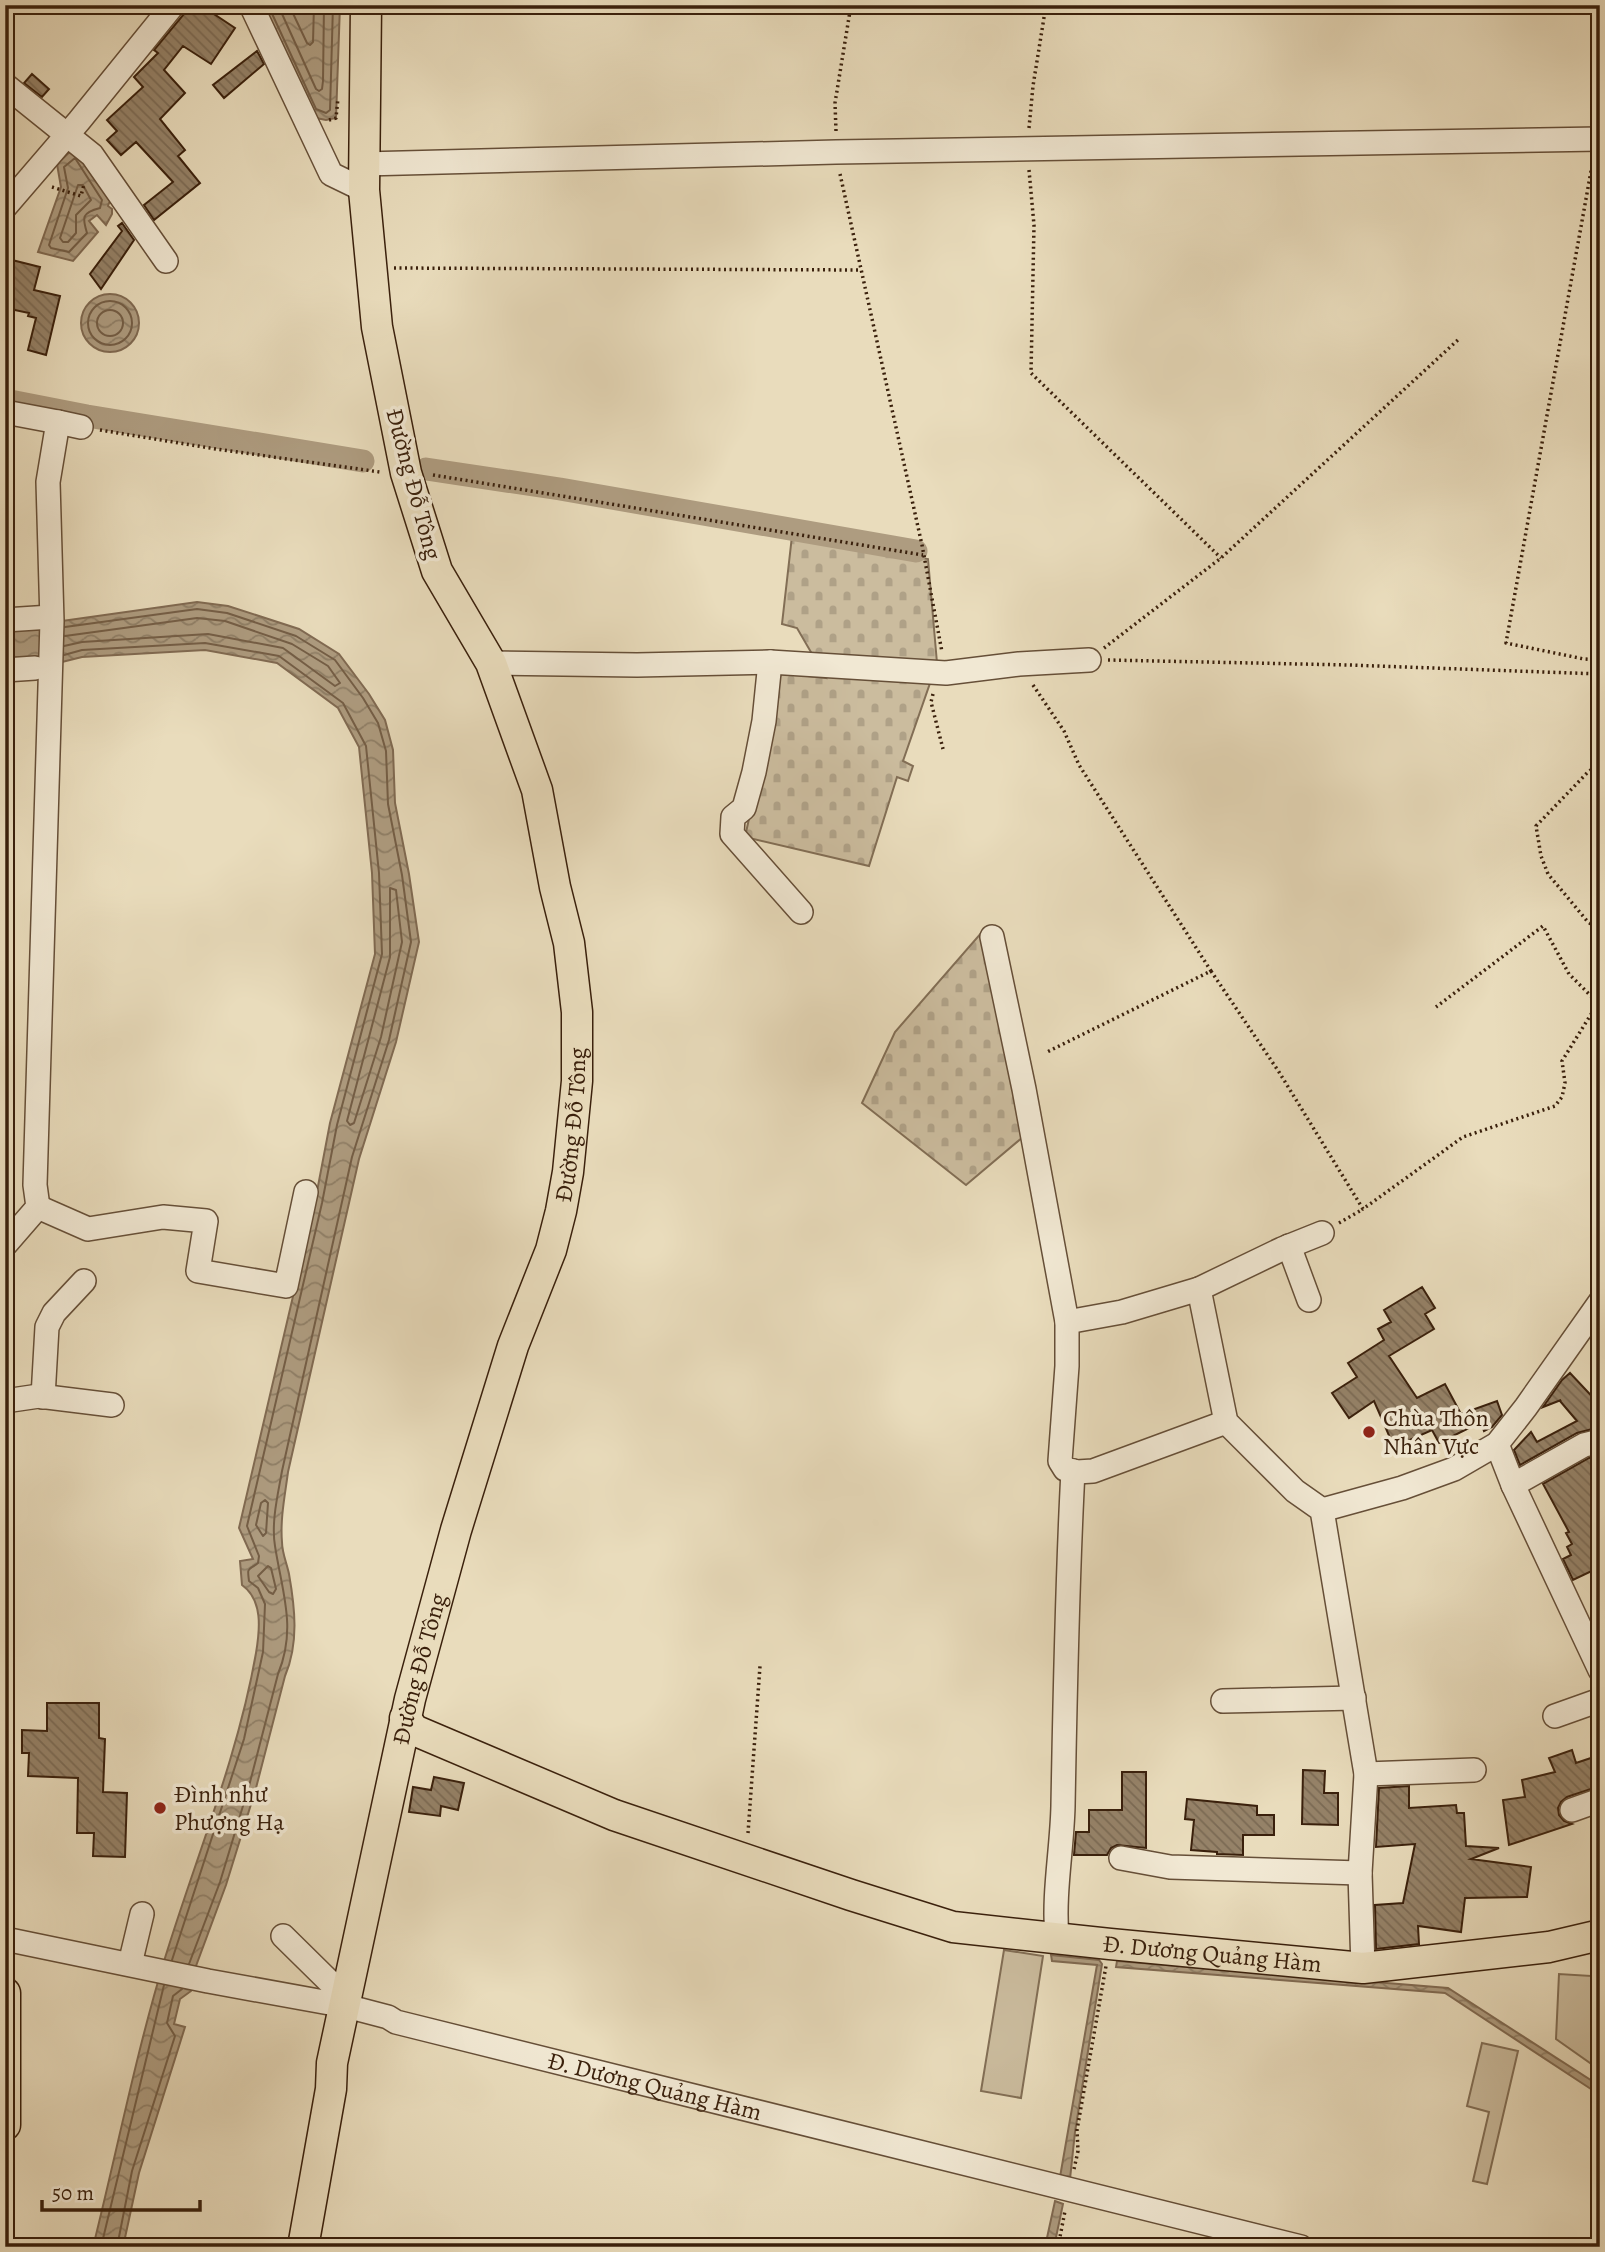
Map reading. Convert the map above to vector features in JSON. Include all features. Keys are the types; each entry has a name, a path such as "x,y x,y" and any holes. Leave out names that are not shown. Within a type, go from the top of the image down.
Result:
{"main road":[{"name":"Đường Đỗ Tông","path":"303,2247 331,2089 332,2063 405,1718 456,1530 513,1346 551,1250 568,1172 577,1081 577,1012 569,943 555,887 537,790 491,663 437,571 406,473 377,327 364,177 366,5"},
{"name":"Đ. Dương Quảng Hàm","path":"405,1718 414,1730 614,1815 953,1927 1363,1968 1549,1947 1600,1935"},
{"path":"5,1993 5,2125"}],"street":[{"path":"5,207 68,135 173,5"},
{"path":"251,5 331,174 364,177 836,152 1598,139"},
{"path":"5,85 92,155 166,261"},
{"path":"5,412 81,427"},
{"path":"5,1245 38,1207 35,1185 42,665 52,619 48,482 58,422"},
{"path":"5,620 52,619"},
{"path":"491,663 637,665 770,662 946,673 1019,664 1089,660"},
{"path":"770,662 764,721 744,808 724,821 732,834 802,912"},
{"path":"5,670 42,665"},
{"path":"992,937 1024,1089 1067,1322 1068,1366 1060,1461 1065,1469 1093,1472 1226,1422"},
{"path":"38,1207 88,1229 163,1217 206,1220 198,1271 286,1286 306,1192"},
{"path":"1067,1322 1122,1311 1199,1289 1322,1233"},
{"path":"1289,1246 1309,1300"},
{"path":"43,1397 47,1327 54,1313 78,1287"},
{"path":"1199,1289 1226,1422 1295,1491 1322,1510 1366,1774 1360,1873 1363,1968"},
{"path":"1322,1510 1402,1488 1454,1469 1496,1444 1526,1407 1600,1303"},
{"path":"5,1401 43,1397 112,1405"},
{"path":"1513,1485 1584,1445 1600,1441"},
{"path":"1496,1444 1513,1485 1592,1633 1600,1670"},
{"path":"1057,1938 1055,1917 1062,1833 1067,1590 1073,1471"},
{"path":"1223,1701 1354,1698"},
{"path":"1555,1716 1600,1700"},
{"path":"1366,1774 1474,1770"},
{"path":"1572,1810 1600,1800"},
{"path":"1121,1858 1170,1867 1360,1873"},
{"path":"135,1965 142,1914"},
{"path":"283,1936 346,2002"},
{"name":"Đ. Dương Quảng Hàm","path":"5,1939 208,1981 346,2002 396,2022 1301,2247"}],"path":[{"path":"851,5 835,103 836,152 946,673 937,683 931,702 943,749"},
{"path":"1046,5 1033,86 1027,149 1034,225 1031,373 1221,558"},
{"path":"326,120 336,118 338,94"},
{"path":"1598,139 1506,643 1600,660"},
{"path":"60,190 81,196 84,184"},
{"path":"371,268 861,271"},
{"path":"1089,660 1221,558 1460,338"},
{"path":"81,427 374,471 426,473 923,555"},
{"path":"1089,660 1600,674"},
{"path":"1019,664 1064,731 1079,765 1279,1072 1363,1209"},
{"path":"1600,763 1536,826 1541,856 1548,874 1588,922 1600,926"},
{"path":"1322,1233 1363,1209 1462,1137 1555,1106 1562,1097 1565,1083 1562,1061 1598,1003 1569,974 1543,926 1436,1007"},
{"path":"1045,1053 1211,971"},
{"path":"746,1860 760,1666"},
{"path":"1058,2247 1078,2151 1077,2130 1110,1944"}],"green space":[{"path":"792,536 928,559 937,663 903,761 913,766 908,781 897,777 869,866 745,837 781,673 826,678 797,628 782,624"},
{"path":"982,932 1036,1126 966,1185 862,1103 895,1032"},
{"path":"1004,1950 1043,1956 1021,2098 981,2091"},
{"path":"1600,1955 1600,2070 1556,2039 1559,1974 1591,1976 1592,1957"},
{"path":"1482,2043 1518,2051 1487,2184 1473,2181 1489,2112 1467,2106"}],"water":[{"path":"260,5 340,5 336,118 326,120 311,117"},
{"path":"76,146 113,202 108,206 112,209 112,214 106,225 97,215 89,221 98,232 73,261 38,252 61,187 57,164"},
{"path":"110,294 121,296 134,307 139,323 137,334 126,347 110,352 99,350 86,339 81,323 83,312 94,299"},
{"path":"197,602 228,606 299,629 339,654 369,694 385,720 393,750 395,803 419,942 396,1042 359,1159 288,1472 282,1533 294,1613 294,1638 289,1664 256,1788 226,1885 196,1966 191,1991 180,1999 174,2024 185,2027 139,2173 123,2247 93,2247 155,1994 227,1769 248,1692 259,1625 254,1599 242,1585 240,1561 253,1559 239,1528 315,1202 330,1123 375,954 372,873 359,747 338,708 277,663 205,650 82,657 62,662 5,662 5,622 62,621"},
{"path":"1051,1955 1099,1960 1102,1964 1070,2179 1060,2177 1097,1965 1052,1961"},
{"path":"1117,1961 1448,1988 1600,2086 1600,2095 1445,1993 1116,1967"},
{"path":"1055,2201 1063,2204 1054,2247 1045,2247"}],"building":[{"path":"187,5 217,5 211,12 235,28 211,64 183,46 164,70 185,93 160,119 185,150 178,156 200,183 154,220 144,205 173,182 136,142 121,155 107,140 117,131 107,120 143,87 134,77 158,53 154,50 184,14"},
{"path":"257,51 264,64 224,98 213,85"},
{"path":"32,74 49,89 42,97 24,83"},
{"path":"122,223 134,240 101,289 90,274 122,231 118,226"},
{"path":"12,260 40,267 34,290 60,296 46,355 28,350 36,318 28,316 29,313 5,308 5,286"},
{"path":"1422,1287 1435,1308 1425,1314 1434,1329 1389,1356 1417,1398 1445,1384 1461,1414 1497,1401 1502,1415 1492,1427 1484,1431 1481,1422 1439,1443 1432,1430 1394,1447 1374,1401 1349,1418 1332,1393 1357,1377 1348,1363 1384,1340 1378,1329 1391,1322 1384,1310"},
{"path":"1570,1373 1600,1405 1600,1427 1577,1433 1520,1465 1514,1450 1531,1432 1537,1442 1577,1421 1561,1400 1543,1407"},
{"path":"1600,1455 1600,1567 1573,1580 1563,1559 1571,1555 1567,1547 1572,1544 1566,1533 1569,1532 1543,1484 1589,1458"},
{"path":"47,1703 99,1703 99,1738 105,1739 103,1792 127,1793 125,1857 93,1856 94,1833 77,1833 78,1778 28,1776 29,1753 22,1753 22,1730 47,1731"},
{"path":"1572,1750 1576,1763 1600,1755 1600,1786 1567,1797 1561,1802 1559,1815 1572,1824 1509,1845 1503,1800 1525,1797 1522,1780 1555,1772 1549,1758"},
{"path":"1303,1770 1325,1771 1324,1793 1338,1793 1338,1825 1302,1824"},
{"path":"1122,1772 1146,1772 1146,1848 1117,1845 1111,1848 1107,1855 1074,1855 1076,1832 1089,1832 1089,1810 1122,1810"},
{"path":"434,1777 464,1783 458,1810 441,1806 440,1816 409,1812 413,1787 431,1790"},
{"path":"1409,1786 1409,1808 1456,1805 1457,1813 1464,1813 1466,1846 1499,1848 1471,1859 1531,1867 1527,1897 1465,1898 1461,1932 1418,1926 1419,1944 1376,1949 1375,1905 1403,1903 1415,1844 1376,1847 1379,1788"},
{"path":"1187,1799 1257,1806 1257,1815 1274,1815 1274,1835 1243,1835 1243,1855 1191,1850 1194,1820 1185,1819"}],"waterway":[{"path":"5,400 363,461"},
{"path":"426,469 560,489 916,551"}],"place":[{"name":"Chùa Thôn Nhân Vực","path":"1369,1432"},
{"name":"Đình như Phượng Hạ","path":"160,1808"}]}
